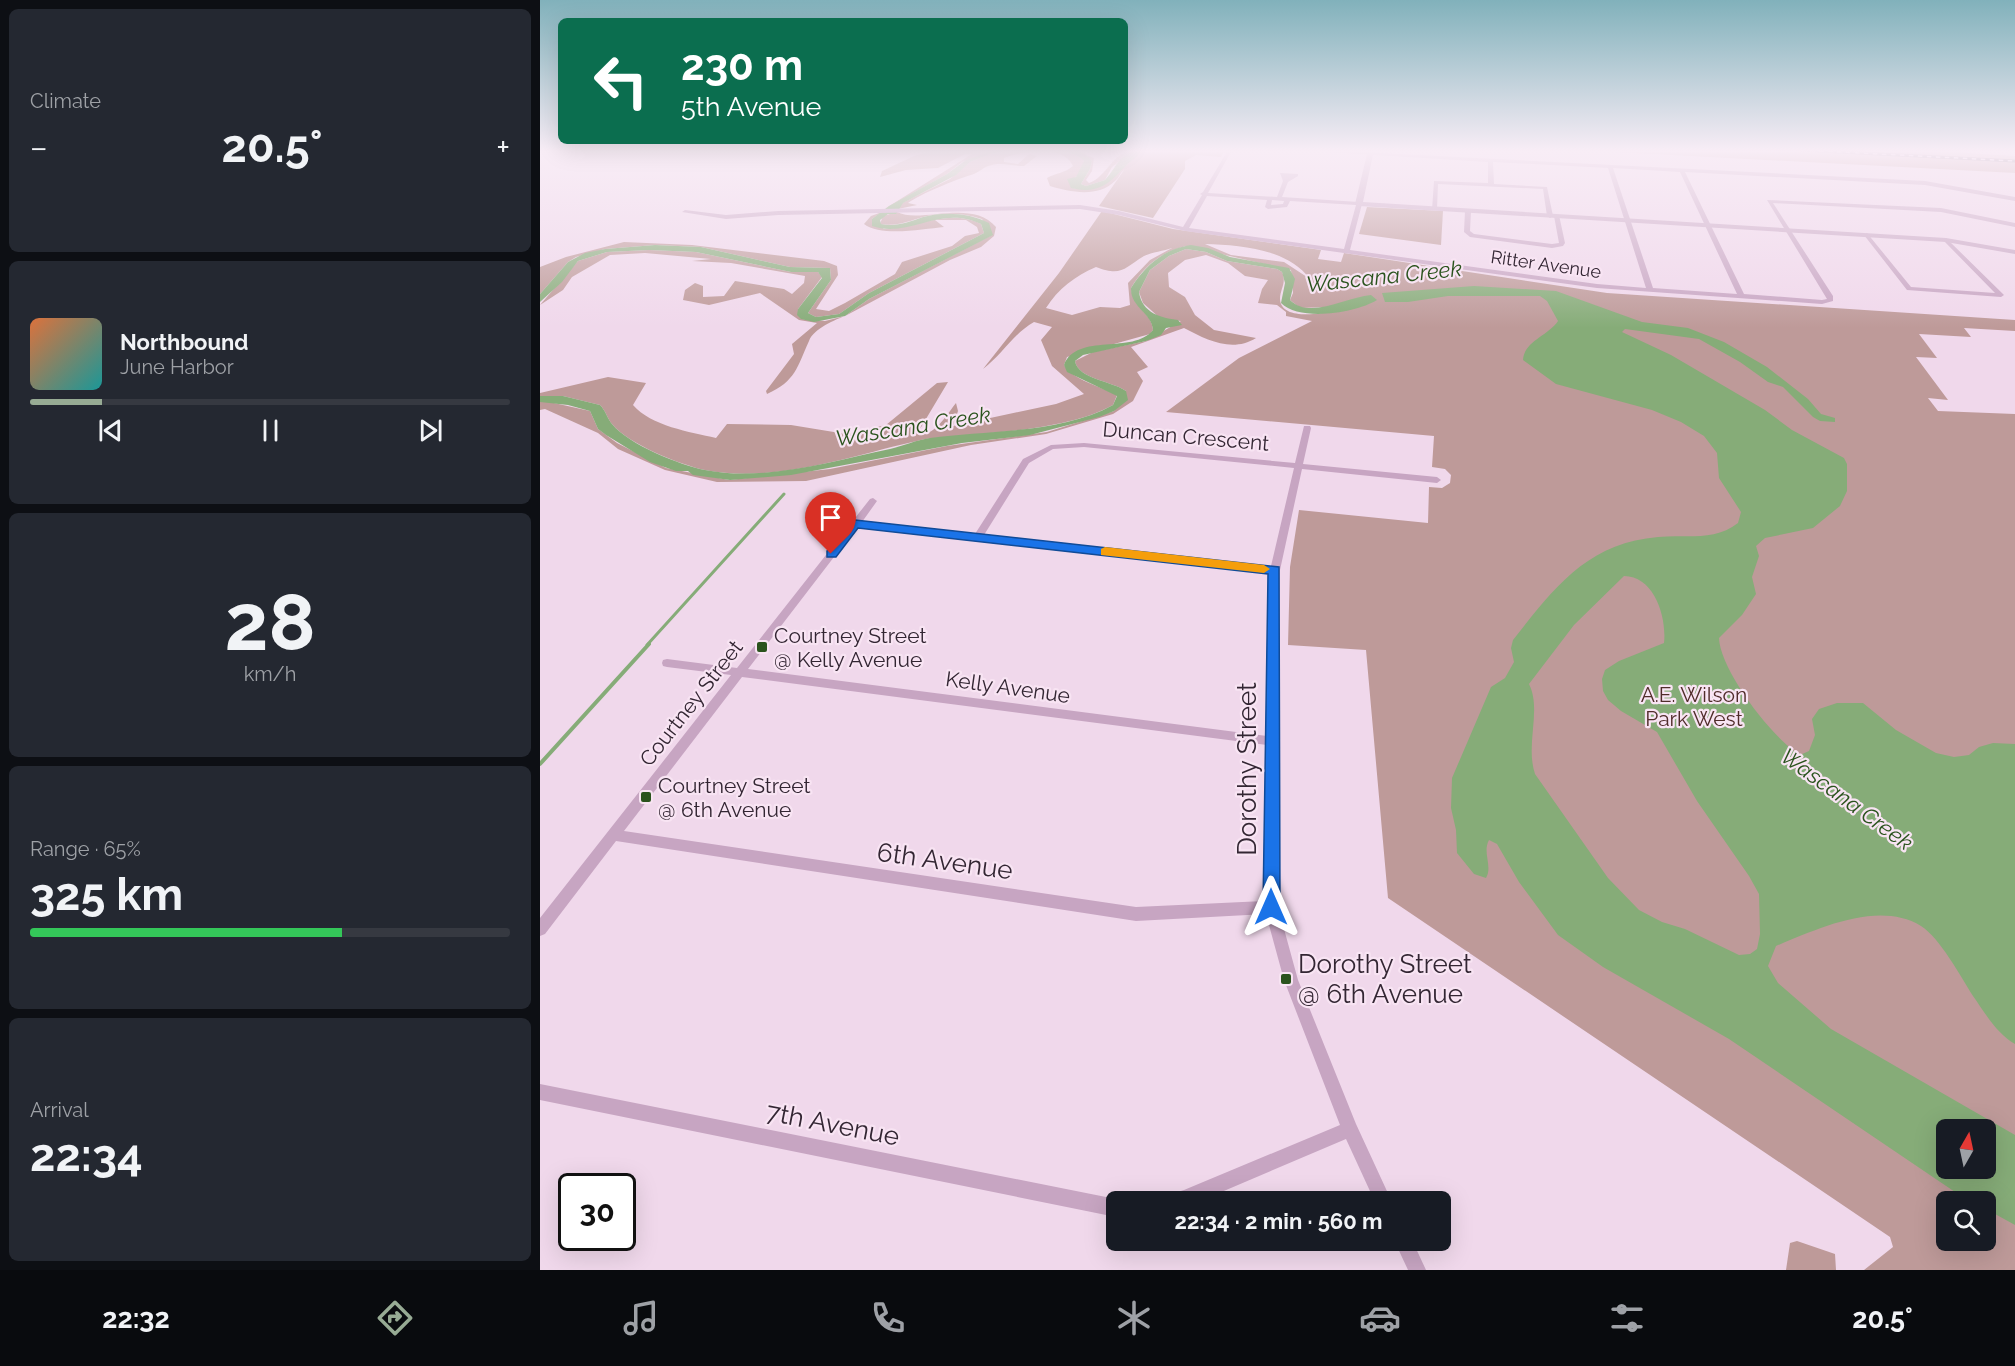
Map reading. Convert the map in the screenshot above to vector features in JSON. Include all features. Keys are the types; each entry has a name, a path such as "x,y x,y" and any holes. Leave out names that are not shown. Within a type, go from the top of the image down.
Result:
{"street":[{"name":"Ritter Avenue","path":"685,212 726,217 979,209"},
{"name":"Ritter Avenue","path":"1095,209 1185,229 1597,286 1822,302 1832,300 1787,230"},
{"path":"1185,229 1195,209"},
{"path":"1347,250 1358,209"},
{"path":"1439,209 1946,240 2015,252"},
{"path":"1468,211 1467,232 1472,236 1552,246 1562,243 1552,209"},
{"path":"1624,209 1650,290"},
{"path":"1700,209 1742,297"},
{"path":"1774,209 1787,230"},
{"path":"1927,209 2015,225"},
{"path":"1867,235 1910,289 2001,296 1946,240"},
{"name":"Dorothy Street","path":"1307,428 1275,570 1271,907 1291,980 1350,1129 1379,1191"},
{"name":"Duncan Crescent","path":"977,538 1026,461 1052,447 1084,445 1437,480"},
{"name":"Courtney Street","path":"540,929 873,501"},
{"path":"855,524 1275,570"},
{"name":"Kelly Avenue","path":"667,663 1272,741"},
{"name":"6th Avenue","path":"613,835 1136,914 1271,907"},
{"name":"7th Avenue","path":"540,1092 1106,1206"},
{"path":"1203,1191 1350,1129"},
{"path":"1408,1251 1417,1270"}],"green space":[{"path":"1114,209 1159,209 1153,218"},
{"path":"1366,209 1443,211 1441,245 1359,234"},
{"name":"A.E. Wilson Park West","path":"1102,211 1173,229 1321,250 1318,259 1341,262 1344,253 1607,293 2015,320 2015,331 1964,328 1971,337 1919,334 1937,358 1916,357 1948,400 1928,398 1938,411 2015,414 2015,1270 1864,1270 1893,1247 1890,1237 1388,898 1366,650 1288,645 1290,567 1299,510 1428,523 1429,487 1442,488 1450,483 1451,475 1445,469 1432,467 1434,436 1166,412 1239,358 1312,321 1286,316 1286,312 1277,305 1258,303 1262,289 1268,280 1245,276 1228,263 1206,255 1185,260 1168,273 1169,287 1185,297 1195,315 1214,330 1256,338 1229,345 1202,337 1184,328 1131,347 1148,367 1137,372 1143,381 1133,401 1113,414 1046,434 971,445 806,481 717,482 665,470 618,449 598,433 545,409 540,410 540,402 545,401 590,411 598,429 617,443 666,468 729,480 830,469 947,446 1047,432 1114,411 1126,391 1082,372 1075,361 1093,352 1146,341 1181,321 1161,319 1143,303 1139,292 1150,270 1169,256 1186,249 1206,252 1227,261 1277,269 1282,272 1284,283 1280,299 1283,307 1290,312 1326,313 1355,306 1300,308 1290,300 1293,293 1291,270 1186,246 1154,261 1131,288 1135,301 1152,324 1153,330 1150,334 1067,357 1064,365 1073,374 1117,395 1113,405 1096,413 1058,424 926,439 787,471 732,473 695,467 669,459 630,439 612,424 600,405 563,396 540,396 540,393 608,377 646,383 633,405 641,412 660,423 716,438 727,424 791,425 846,434 886,425 937,383 948,382 917,434 934,429 956,403 958,411 953,426 1056,404 1084,394 1052,366 1041,340 1052,327 1034,322 1020,332 983,369 1059,273","holes":["1205,244 1248,248 1277,255 1301,269 1310,279 1284,262 1231,255","1172,248 1150,260 1128,283 1130,305 1120,308 1100,307 1072,315 1046,308 1074,279 1096,267 1112,271 1122,270 1144,256"]},
{"path":"882,212 872,219 884,229 945,218 957,218 969,220 981,224 984,233 869,293 839,314 816,317 808,313 831,280 830,268 790,267 701,247 655,245 605,249 576,257 568,262 540,294 540,267 566,257 624,242 692,245 824,261 837,266 838,275 816,309 829,311 895,274 902,262 952,246 965,236 979,233 977,227 966,220 935,220 944,227 902,231 881,230 864,224 871,216"},
{"path":"897,212 907,215 936,214 892,225 880,224 883,216"},
{"path":"960,213 974,214 986,219 996,227 994,236 981,247 950,260 846,316 869,299 992,235 982,219 968,215 940,214"},
{"path":"649,250 696,252 791,272 818,272 822,277 798,309 802,319 825,321 844,316 815,332 790,378 767,394 766,391 794,354 792,344 817,323 799,320 760,293 709,305 683,300 685,290 695,283 703,286 703,297 724,296 735,281 784,289 792,294 804,283 805,276 731,263 692,261 711,259 645,253 610,255 572,277 563,290 540,305 578,261 607,252"},
{"path":"1797,1241 1835,1254 1836,1270 1786,1270 1790,1243"}],"water":[{"path":"885,209 899,209 896,214 888,214 880,220 881,224 902,224 939,214 965,215 989,223 993,235 869,299 845,316 814,322 801,319 797,315 798,309 822,278 818,272 791,272 696,252 649,250 607,252 578,261 562,282 540,302 540,294 568,262 585,253 655,245 701,247 790,267 830,268 831,280 808,313 816,317 839,314 869,293 984,233 981,224 966,219 938,219 912,226 886,229 872,226 872,219"},
{"path":"1191,245 1208,248 1230,257 1289,268 1295,279 1290,300 1298,306 1318,308 1371,295 1377,300 1368,305 1342,312 1314,314 1301,312 1281,303 1285,283 1282,272 1277,269 1227,261 1206,252 1186,249 1169,256 1150,270 1139,292 1148,310 1165,318 1178,320 1182,325 1166,328 1161,335 1146,341 1083,355 1075,361 1082,372 1126,391 1128,400 1114,411 1030,435 962,443 791,475 730,480 693,475 688,471 676,471 650,462 606,435 598,429 590,411 568,405 540,402 540,396 563,396 600,405 610,422 620,432 642,446 682,464 728,473 775,472 822,464 930,438 1023,429 1070,421 1113,405 1117,396 1067,372 1064,365 1071,355 1081,349 1132,341 1144,337 1153,330 1149,319 1134,300 1131,288 1156,260 1172,250"},
{"name":"Wascana Creek","path":"1474,286 1556,291 1642,322 1688,328 1724,342 1767,367 1808,399 1821,414 1835,418 1835,422 1820,421 1813,417 1783,387 1768,382 1740,362 1699,339 1625,329 1622,332 1671,355 1765,410 1792,430 1844,458 1847,464 1847,491 1840,506 1813,528 1765,538 1756,546 1759,556 1752,577 1756,594 1742,615 1719,638 1728,667 1738,685 1762,719 1776,734 1800,755 1809,751 1815,735 1812,719 1819,709 1837,703 1863,703 1896,730 1936,753 1954,757 1969,755 1979,747 1993,743 2015,744 2015,1044 1992,1023 1935,939 1921,926 1904,919 1867,916 1829,925 1776,946 1768,966 1778,983 1831,1029 1987,1119 1936,1119 1936,1179 1996,1179 1996,1124 2015,1135 2015,1225 1996,1215 1996,1191 1954,1191 1729,1039 1603,967 1558,935 1519,882 1497,844 1489,840 1487,845 1488,873 1486,878 1474,874 1457,853 1456,830 1451,808 1452,778 1491,687 1505,678 1514,662 1511,648 1513,640 1543,603 1574,571 1611,548 1633,541 1658,537 1719,533 1738,523 1741,512 1719,478 1717,453 1704,436 1681,422 1652,410 1556,384 1523,360 1527,348 1558,321 1547,301 1540,296 1448,296 1408,302 1385,302 1382,293","holes":["1624,576 1634,578 1651,590 1661,610 1664,643 1619,661 1605,670 1602,679 1603,691 1608,700 1621,711 1657,732 1697,801 1749,876 1759,894 1760,934 1757,949 1750,954 1739,955 1639,910 1608,878 1535,774 1532,763 1534,705 1529,684 1574,625"]}],"waterway":[{"path":"647,645 784,494"},
{"path":"540,764 649,644"}],"slow traffic":[{"path":"1105,552 1264,569"}],"place":[{"name":"Courtney Street @ Kelly Avenue","path":"762,647"},
{"name":"Courtney Street @ 6th Avenue","path":"646,797"},
{"name":"Dorothy Street @ 6th Avenue","path":"1286,979"}],"route":[{"path":"831,554 855,524 1275,570 1271,907"}]}
